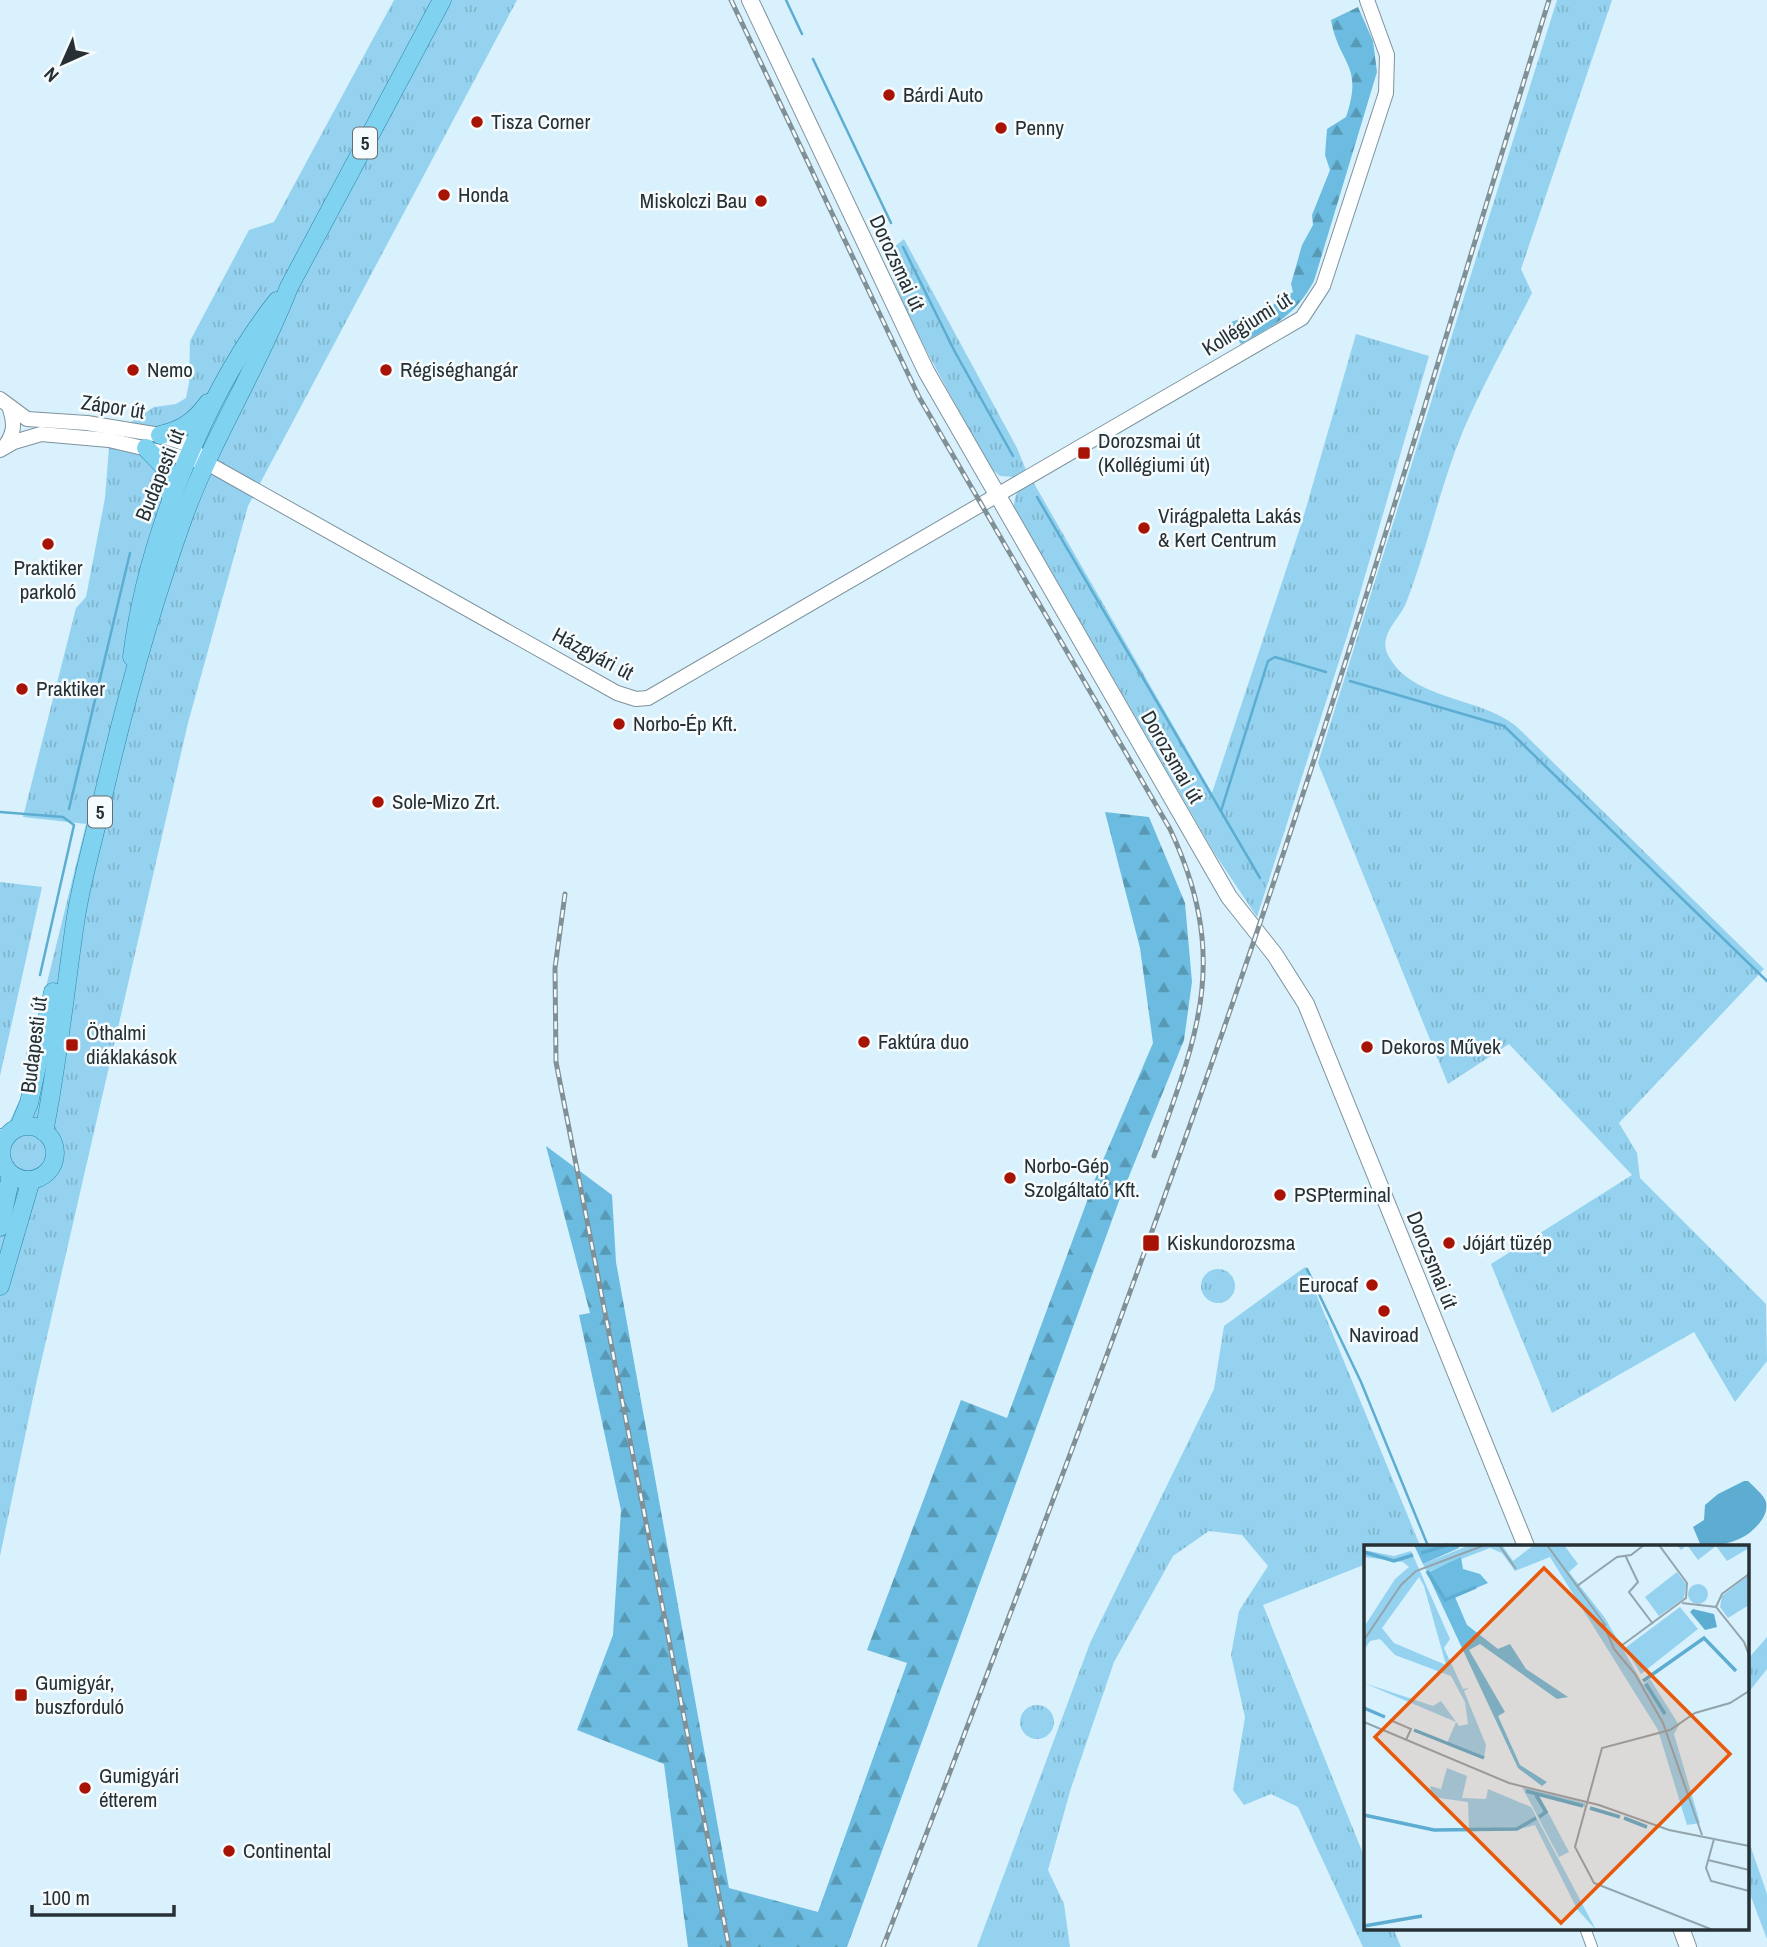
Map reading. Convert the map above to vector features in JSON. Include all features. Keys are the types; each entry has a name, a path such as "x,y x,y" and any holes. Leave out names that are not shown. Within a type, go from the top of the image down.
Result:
{"main road":[{"name":"Budapesti út","path":"0,1286 31,1180 41,1177 54,1161 55,1150 44,1132 59,1056 63,998 75,922 126,702 185,514 206,463 270,336 289,287 442,0"},
{"name":"Dorozsmai út","path":"750,0 896,310 996,496 1229,897 1275,955 1306,1004 1526,1545"},
{"name":"Budapesti út","path":"126,702 137,618 172,500 226,382 256,328 289,287"},
{"path":"160,435 185,428 196,419 226,382"},
{"path":"146,449 166,469 172,500"},
{"name":"Budapesti út","path":"11,1175 0,1156 9,1133 29,1103 63,950 75,922"},
{"path":"9,1133 33,1126 44,1132"},
{"path":"0,1227 11,1175 31,1180"},
{"path":"1682,1930 1688,1947"}],"street":[{"name":"Kollégiumi út","path":"996,496 1280,333 1311,308 1323,286 1387,84 1385,42 1367,0"},
{"name":"Zápor út","path":"5,404 27,419 87,422 160,435 206,463"},
{"name":"Zápor út","path":"3,448 12,436 14,421 5,404"},
{"name":"Zápor út","path":"3,448 41,434 109,440 146,449 191,454"},
{"name":"Házgyári út","path":"206,463 617,693 636,699 654,695 996,496"},
{"path":"1586,1930 1592,1947"}],"green space":[{"path":"394,0 517,0 248,506 188,723 34,1393 0,1556 0,1143 24,1090 26,1053 42,1003 86,824 23,817 76,608 86,597 105,498 111,422 128,424 154,407 176,404 186,398 190,341 249,230 274,222"},
{"path":"1557,0 1612,0 1521,269 1532,293 1463,431 1447,473 1414,582 1406,603 1387,634 1386,648 1399,670 1413,681 1429,690 1501,716 1516,726 1764,969 1619,1123 1637,1153 1640,1178 1766,1304 1767,1361 1735,1402 1694,1332 1552,1413 1491,1264 1632,1175 1509,1044 1448,1084 1318,763"},
{"path":"1358,7 1373,41 1377,72 1314,281 1291,311 1274,325 1241,344 1228,323 1264,311 1293,292 1291,284 1302,245 1313,225 1312,215 1330,170 1325,155 1327,129 1346,117 1351,99 1351,75 1331,20"},
{"path":"904,239 1017,448 1026,470 1014,477 1000,476 993,470 899,294 890,269 888,252"},
{"path":"1356,334 1429,356 1351,624 1257,917 1215,854 1014,507 1014,502 1018,491 1032,480 1212,793 1302,522"},
{"path":"1105,812 1149,817 1185,903 1192,982 1184,1040 1119,1201 847,1947 688,1947 664,1764 577,1730 613,1635 621,1510 579,1315 590,1313 546,1146 612,1195 616,1262 729,1888 818,1912 907,1663 867,1650 961,1400 1007,1418 1097,1174 1153,1043 1140,948"},
{"path":"0,882 42,887 0,1076"},
{"path":"1305,1267 1419,1543 1364,1545 1364,1565 1263,1605 1364,1856 1364,1930 1394,1930 1401,1947 1363,1947 1298,1807 1271,1794 1244,1805 1233,1790 1245,1717 1231,1655 1239,1611 1268,1566 1242,1535 1209,1531 1173,1556 1114,1662 1071,1788 1048,1870 1064,1904 1070,1947 977,1947 1090,1643 1214,1389 1224,1326"},
{"path":"1218,1269 1230,1274 1235,1286 1230,1298 1218,1303 1206,1298 1201,1286 1206,1274"},
{"path":"1767,1637 1767,1669 1750,1690 1750,1657"},
{"path":"1037,1705 1049,1710 1054,1722 1049,1734 1037,1739 1025,1734 1020,1722 1025,1710"},
{"path":"1750,1845 1767,1894 1767,1939 1750,1894"}],"shaded area":[{"path":"1748,1481 1765,1499 1766,1512 1757,1526 1744,1537 1719,1545 1701,1545 1693,1527 1704,1520 1705,1505 1718,1494"}],"waterway":[{"path":"786,0 802,34"},
{"path":"813,59 891,223"},
{"path":"903,247 955,352 1013,456"},
{"path":"1037,497 1260,878"},
{"path":"69,809 130,553"},
{"path":"1221,811 1268,661 1275,657 1326,672"},
{"path":"1350,681 1504,726 1767,981"},
{"path":"0,812 63,817 74,825 40,975"},
{"path":"1307,1269 1361,1382 1428,1545"}],"railway":[{"path":"731,0 919,397 1170,829 1188,875 1199,917 1203,956 1201,994 1195,1032 1184,1071 1154,1156"},
{"path":"883,1947 1099,1376 1253,944 1365,601 1549,0"},
{"path":"565,894 555,968 556,1062 729,1947"}],"place":[{"name":"Bárdi Auto","path":"889,95"},
{"name":"Tisza Corner","path":"477,122"},
{"name":"Penny","path":"1001,128"},
{"name":"Honda","path":"444,195"},
{"name":"Miskolczi Bau","path":"761,201"},
{"name":"Nemo","path":"133,370"},
{"name":"Régiséghangár","path":"386,370"},
{"name":"Dorozsmai út (Kollégiumi út)","path":"1084,453"},
{"name":"Virágpaletta Lakás & Kert Centrum","path":"1144,528"},
{"name":"Praktiker parkoló","path":"48,544"},
{"name":"Praktiker","path":"22,689"},
{"name":"Norbo-Ép Kft.","path":"619,724"},
{"name":"Sole-Mizo Zrt.","path":"378,802"},
{"name":"Faktúra duo","path":"864,1042"},
{"name":"Öthalmi diáklakások","path":"72,1045"},
{"name":"Dekoros Művek","path":"1367,1047"},
{"name":"Norbo-Gép Szolgáltató Kft.","path":"1010,1178"},
{"name":"PSPterminal","path":"1280,1195"},
{"name":"Kiskundorozsma","path":"1151,1243"},
{"name":"Jójárt tüzép","path":"1449,1243"},
{"name":"Eurocaf","path":"1372,1285"},
{"name":"Naviroad","path":"1384,1311"},
{"name":"Gumigyár, buszforduló","path":"21,1695"},
{"name":"Gumigyári étterem","path":"85,1788"},
{"name":"Continental","path":"229,1851"}]}
